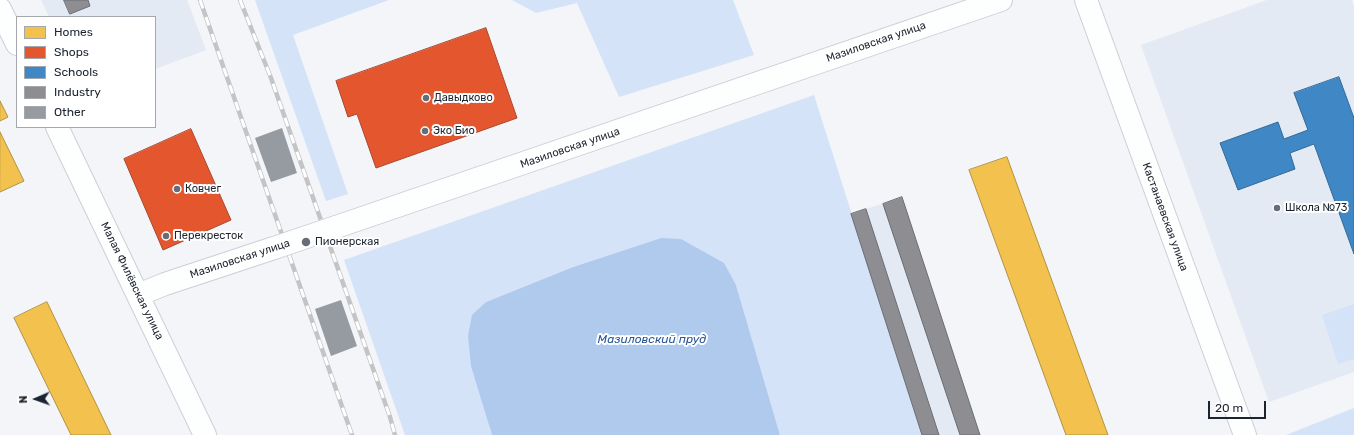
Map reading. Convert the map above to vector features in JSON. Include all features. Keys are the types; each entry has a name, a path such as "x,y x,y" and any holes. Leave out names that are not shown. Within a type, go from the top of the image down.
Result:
{"street":[{"name":"Мазиловская улица","path":"138,295 165,284 595,140 1001,0"},
{"name":"Кастанаевская улица","path":"1086,0 1245,435"},
{"path":"0,9 16,42"},
{"name":"Малая Филёвская улица","path":"57,128 205,435"}],"shaded area":[{"path":"41,0 187,0 206,50 156,69 156,16 49,16"},
{"path":"255,0 389,0 293,35 348,194 326,201"},
{"path":"512,0 733,0 754,55 619,97 577,3 536,13"},
{"name":"Школа №73","path":"1267,0 1352,0 1354,6 1354,372 1269,402 1141,45"},
{"path":"814,95 922,435 780,435 736,285 661,238 573,267 486,302 489,426 492,435 405,435 344,260"},
{"path":"902,197 980,435 922,435 851,214"},
{"path":"1354,304 1354,359 1338,364 1322,315"},
{"path":"1354,408 1354,435 1286,435"}],"water":[{"name":"Мазиловский пруд","path":"661,238 681,239 724,263 736,285 780,435 492,435 471,366 468,336 472,315 486,302 573,267"}],"building: Homes":[{"path":"0,101 8,117 0,121"},
{"path":"0,132 24,181 0,192"},
{"path":"1007,157 1108,435 1066,435 969,170"},
{"path":"47,302 111,435 71,435 14,318"}],"building: Shops":[{"name":"Давыдково","path":"486,28 517,118 376,168 357,114 348,117 336,81"},
{"name":"Ковчег","path":"191,129 231,220 163,250 124,159"}],"building: Schools":[{"path":"1339,77 1354,118 1354,254 1314,144 1290,153 1295,169 1238,190 1220,143 1278,122 1284,139 1308,130 1294,93"}],"building: Industry":[{"path":"64,0 88,0 90,6 70,14"},
{"path":"902,197 980,435 960,435 883,204"},
{"path":"866,209 939,435 922,435 851,214"}],"building: Other":[{"path":"282,128 297,173 271,182 255,138"},
{"path":"341,300 357,346 331,356 315,309"}],"railway":[{"path":"200,0 352,435"},
{"path":"240,0 271,78 395,435"}],"place":[{"name":"Давыдково","path":"426,98"},
{"name":"Эко Био","path":"425,131"},
{"name":"Ковчег","path":"177,189"},
{"name":"Школа №73","path":"1277,208"},
{"name":"Перекресток","path":"166,236"},
{"name":"Пионерская","path":"306,242"}]}
